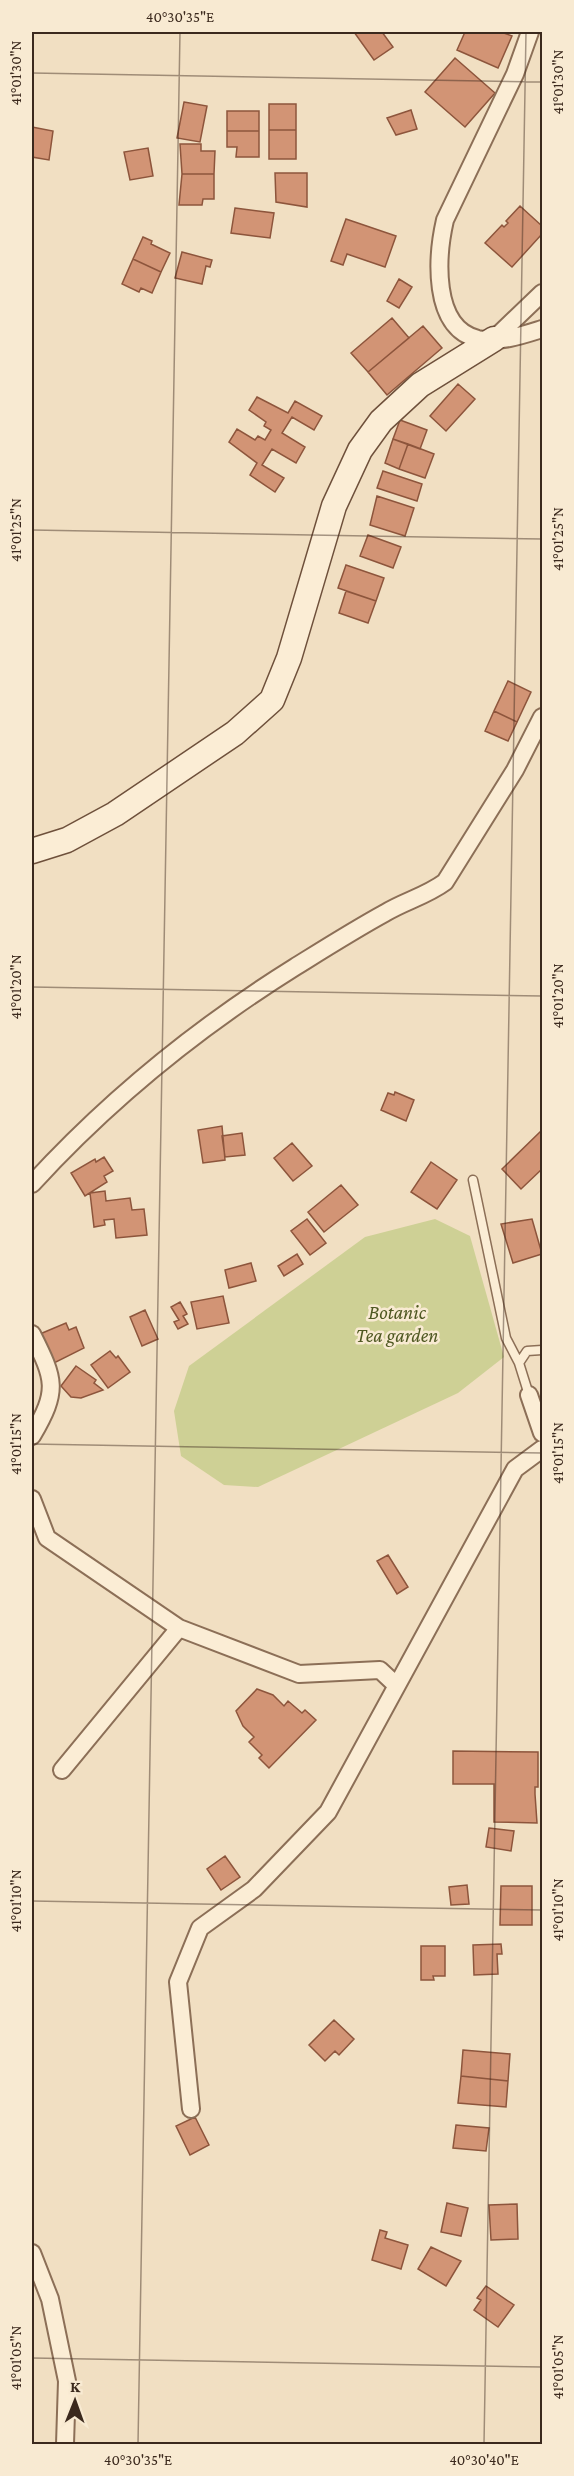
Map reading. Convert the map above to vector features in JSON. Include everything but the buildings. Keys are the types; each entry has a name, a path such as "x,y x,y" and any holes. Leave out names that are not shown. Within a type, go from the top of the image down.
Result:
{"street":[{"path":"530,32 515,74 446,220 440,244 440,294 455,326 477,339 513,338 543,329"},
{"path":"32,851 67,840 115,814 235,733 272,700 289,658 334,506 360,450 381,421 420,385 494,339 543,293"},
{"path":"32,1184 75,1136 198,1035 292,968 387,911 429,893 445,882 515,770 543,717"},
{"path":"32,1334 50,1372 51,1394 45,1413 32,1436"},
{"path":"529,1395 543,1433"},
{"path":"191,2109 178,1982 200,1928 254,1889 328,1812 515,1469 543,1449"},
{"path":"32,1499 47,1538 179,1628 299,1674 381,1670 396,1685"},
{"path":"62,1770 179,1628"},
{"path":"32,2253 50,2299 67,2381 65,2445"}],"lane":[{"path":"473,1179 506,1338 519,1363 529,1395"},
{"path":"519,1363 527,1351 543,1350"}],"green space":[{"name":"Botanic Tea garden","path":"435,1219 470,1236 504,1357 458,1393 258,1487 224,1485 181,1456 174,1411 189,1366 365,1237"}]}
